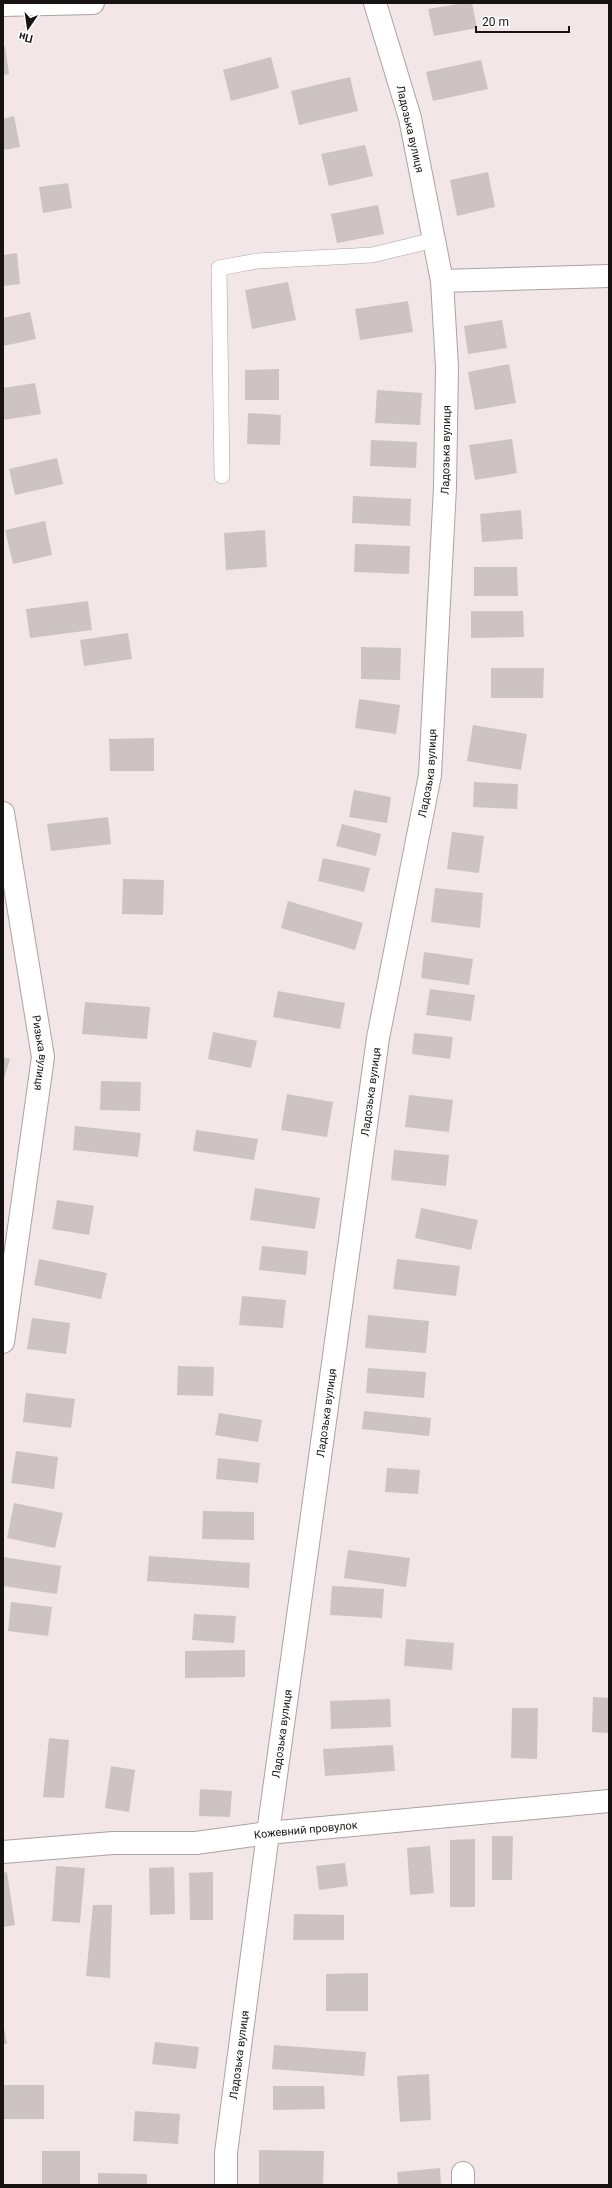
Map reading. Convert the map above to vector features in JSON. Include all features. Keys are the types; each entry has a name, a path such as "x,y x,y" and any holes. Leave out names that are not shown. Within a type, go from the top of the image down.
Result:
{"street":[{"path":"3,5 93,3"},
{"name":"Ладозька вулиця","path":"226,2185 226,2153 268,1833 378,1038 430,776 445,487 447,367 442,281 410,118 375,3"},
{"path":"442,281 609,276"},
{"name":"Ризька вулиця","path":"3,813 43,1057 3,1342"},
{"name":"Кожевний провулок","path":"3,1852 113,1843 196,1843 268,1833 609,1800"}],"lane":[{"path":"222,476 219,268 257,261 372,255 434,240"}],"building":[{"path":"472,3 477,28 434,36 428,9"},
{"path":"3,46 5,46 9,74 3,75"},
{"path":"271,57 279,88 231,101 223,70"},
{"path":"481,60 488,89 433,101 426,72"},
{"path":"350,77 358,111 299,125 291,91"},
{"path":"14,116 20,147 3,150 3,119"},
{"path":"365,145 373,176 329,186 321,154"},
{"path":"488,172 495,207 457,216 450,180"},
{"path":"68,183 72,208 43,213 39,187"},
{"path":"378,205 384,234 337,243 331,214"},
{"path":"17,253 20,284 3,286 3,255"},
{"path":"288,282 296,320 252,329 245,290"},
{"path":"408,301 413,332 360,340 355,309"},
{"path":"30,312 36,339 3,346 3,318"},
{"path":"502,320 507,348 468,354 464,326"},
{"path":"509,364 516,403 475,410 468,372"},
{"path":"279,369 279,400 245,400 245,370"},
{"path":"35,383 41,414 3,420 3,388"},
{"path":"377,390 422,393 420,425 375,423"},
{"path":"248,413 281,415 280,445 247,444"},
{"path":"512,439 517,473 475,480 469,445"},
{"path":"371,440 417,442 416,468 370,466"},
{"path":"57,458 63,484 15,495 9,469"},
{"path":"353,496 411,499 410,526 352,523"},
{"path":"521,510 523,539 482,542 480,514"},
{"path":"45,521 52,555 13,564 5,530"},
{"path":"265,530 267,567 226,570 224,533"},
{"path":"355,544 410,546 409,574 354,572"},
{"path":"474,567 517,567 518,596 474,596"},
{"path":"88,601 92,630 30,638 26,609"},
{"path":"471,611 523,611 524,637 471,638"},
{"path":"128,633 132,659 84,666 80,640"},
{"path":"361,647 401,648 400,680 361,679"},
{"path":"491,668 544,668 543,698 491,698"},
{"path":"359,699 400,705 396,734 355,728"},
{"path":"473,725 527,734 521,770 467,761"},
{"path":"154,738 154,771 110,771 109,739"},
{"path":"474,782 518,784 517,809 473,807"},
{"path":"354,790 391,797 387,823 349,817"},
{"path":"108,817 111,844 51,851 47,824"},
{"path":"342,824 381,834 376,856 336,846"},
{"path":"452,832 484,836 479,873 447,869"},
{"path":"323,858 370,868 364,892 318,881"},
{"path":"123,879 164,880 163,915 122,914"},
{"path":"435,888 483,893 480,928 431,922"},
{"path":"288,901 363,923 355,950 281,928"},
{"path":"424,952 473,959 469,985 421,978"},
{"path":"430,989 475,995 471,1021 426,1015"},
{"path":"278,991 345,1003 340,1029 273,1017"},
{"path":"85,1002 150,1007 147,1039 82,1034"},
{"path":"213,1032 257,1041 251,1068 208,1059"},
{"path":"414,1033 453,1037 450,1059 412,1054"},
{"path":"3,1057 10,1059 3,1082"},
{"path":"101,1081 141,1082 140,1111 100,1110"},
{"path":"287,1094 333,1102 327,1137 281,1130"},
{"path":"409,1095 453,1100 449,1132 405,1127"},
{"path":"75,1126 141,1133 138,1157 73,1150"},
{"path":"196,1130 258,1139 254,1160 193,1151"},
{"path":"394,1150 449,1155 446,1186 391,1180"},
{"path":"255,1188 320,1198 315,1229 250,1220"},
{"path":"57,1200 94,1206 89,1235 52,1229"},
{"path":"421,1208 478,1220 471,1250 415,1238"},
{"path":"262,1246 308,1251 306,1275 259,1270"},
{"path":"39,1259 107,1273 101,1299 34,1285"},
{"path":"397,1259 460,1266 456,1296 393,1289"},
{"path":"242,1296 286,1300 283,1328 239,1325"},
{"path":"368,1315 429,1321 426,1353 365,1348"},
{"path":"32,1318 70,1323 66,1354 27,1349"},
{"path":"178,1366 214,1367 213,1396 177,1395"},
{"path":"368,1368 426,1372 424,1398 366,1393"},
{"path":"26,1393 75,1399 71,1428 23,1422"},
{"path":"364,1411 431,1418 429,1436 362,1429"},
{"path":"219,1413 262,1420 258,1442 215,1435"},
{"path":"16,1451 58,1457 54,1489 11,1483"},
{"path":"218,1458 260,1463 258,1483 216,1479"},
{"path":"387,1468 420,1470 418,1494 385,1492"},
{"path":"14,1503 63,1513 55,1548 7,1538"},
{"path":"203,1511 254,1512 254,1540 202,1539"},
{"path":"348,1550 410,1558 406,1587 344,1578"},
{"path":"149,1556 250,1563 249,1588 147,1581"},
{"path":"3,1557 61,1566 57,1594 3,1586"},
{"path":"332,1586 384,1589 382,1618 330,1615"},
{"path":"11,1602 52,1607 48,1636 8,1631"},
{"path":"194,1614 236,1616 234,1643 192,1640"},
{"path":"406,1639 454,1643 452,1670 404,1666"},
{"path":"245,1650 245,1677 185,1678 185,1651"},
{"path":"593,1697 609,1698 609,1733 592,1732"},
{"path":"390,1699 391,1727 331,1729 330,1701"},
{"path":"512,1708 538,1708 537,1759 511,1758"},
{"path":"49,1738 69,1740 64,1798 43,1797"},
{"path":"393,1745 395,1771 325,1776 323,1749"},
{"path":"111,1766 135,1770 129,1812 105,1808"},
{"path":"200,1789 232,1791 230,1817 199,1816"},
{"path":"492,1836 513,1836 512,1880 492,1880"},
{"path":"475,1839 475,1907 450,1907 450,1840"},
{"path":"430,1846 434,1893 410,1895 407,1848"},
{"path":"345,1863 348,1886 319,1890 316,1866"},
{"path":"56,1866 85,1868 80,1923 52,1921"},
{"path":"174,1867 175,1914 150,1915 149,1868"},
{"path":"7,1872 15,1925 3,1927 3,1873"},
{"path":"213,1872 213,1920 190,1920 189,1873"},
{"path":"93,1905 112,1905 110,1978 86,1976"},
{"path":"294,1914 344,1915 344,1940 293,1940"},
{"path":"368,1973 368,2011 326,2011 326,1974"},
{"path":"3,2022 7,2044 3,2044"},
{"path":"155,2042 199,2047 196,2069 152,2064"},
{"path":"274,2045 366,2052 364,2076 272,2069"},
{"path":"429,2074 431,2120 400,2122 397,2076"},
{"path":"3,2085 44,2085 44,2119 3,2119"},
{"path":"273,2086 324,2086 325,2109 273,2110"},
{"path":"135,2111 180,2114 178,2144 133,2141"},
{"path":"259,2150 324,2151 323,2185 259,2184"},
{"path":"42,2151 80,2151 80,2185 42,2185"},
{"path":"440,2168 441,2185 398,2185 397,2172"},
{"path":"98,2173 147,2174 147,2185 98,2185"}]}
